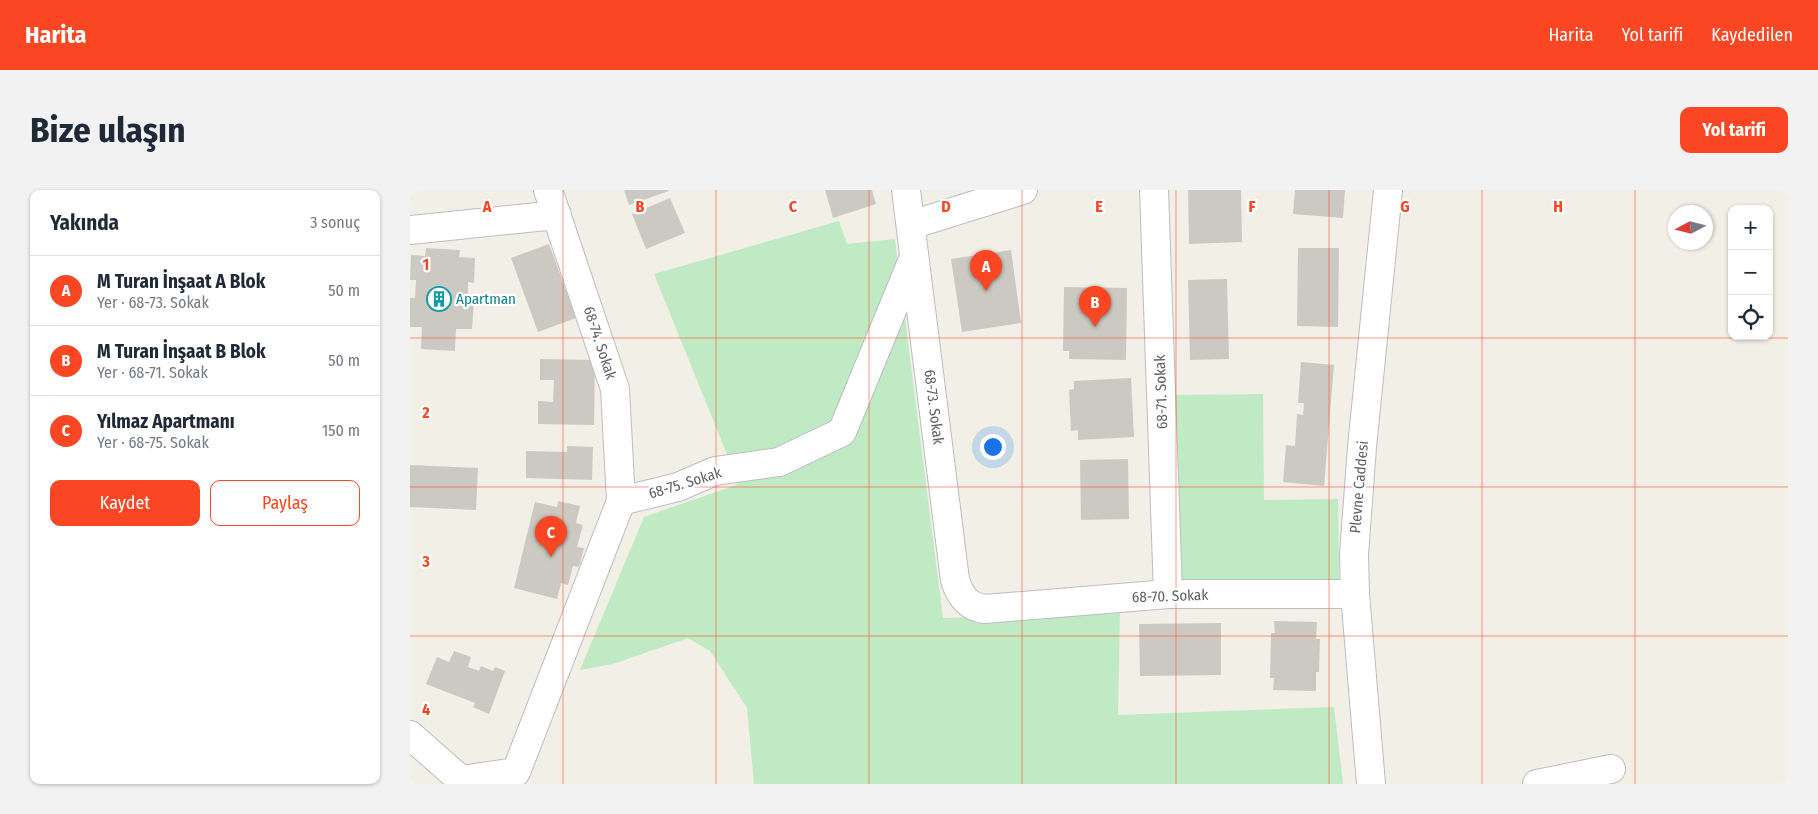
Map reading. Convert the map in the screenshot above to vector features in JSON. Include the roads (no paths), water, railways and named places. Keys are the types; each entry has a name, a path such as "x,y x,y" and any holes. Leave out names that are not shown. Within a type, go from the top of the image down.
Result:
{"street":[{"name":"68-73. Sokak","path":"906,190 955,580 958,590 970,605 977,608 985,608"},
{"path":"911,225 1023,190"},
{"name":"68-71. Sokak","path":"1154,190 1168,594"},
{"name":"Plevne Caddesi","path":"1371,784 1355,594 1354,554 1356,516 1388,190"},
{"path":"410,230 552,202"},
{"name":"68-74. Sokak","path":"552,202 615,390 620,502"},
{"name":"68-75. Sokak","path":"620,502 678,487 715,471 780,462 842,432 914,256"},
{"path":"410,736 460,780 516,772 620,502"},
{"name":"68-70. Sokak","path":"985,608 1168,594 1355,594"},
{"path":"1537,784 1610,769"}],"place":[{"name":"M Turan İnşaat A Blok","path":"986,291"},
{"name":"Apartman","path":"439,299"},
{"name":"M Turan İnşaat B Blok","path":"1095,327"},
{"name":"Yılmaz Apartmanı","path":"551,557"}]}
